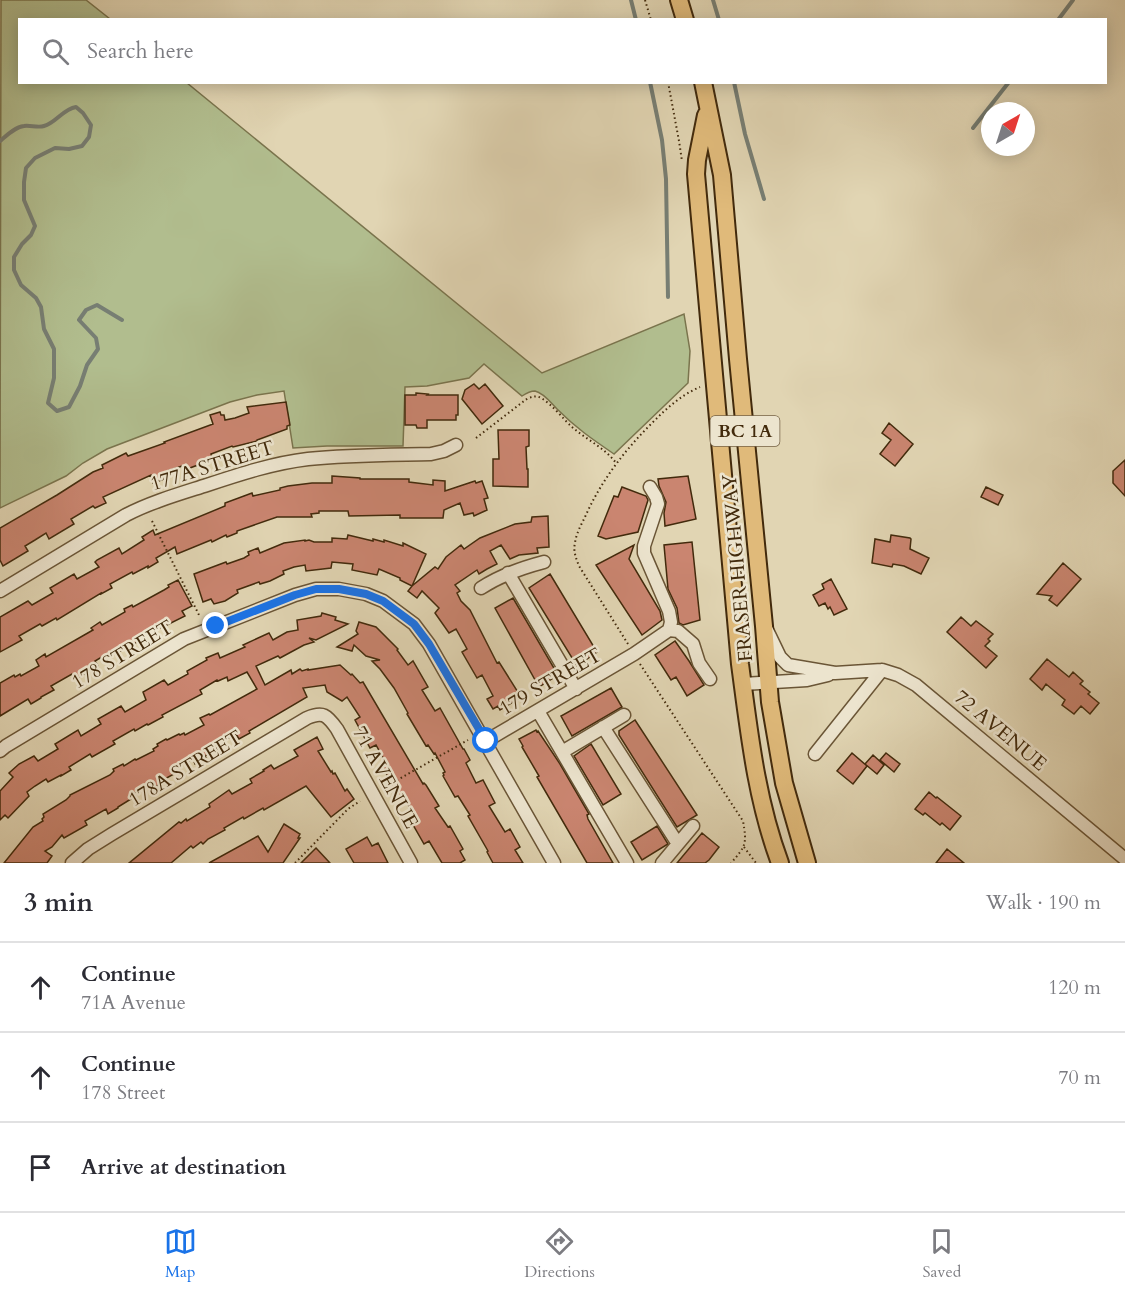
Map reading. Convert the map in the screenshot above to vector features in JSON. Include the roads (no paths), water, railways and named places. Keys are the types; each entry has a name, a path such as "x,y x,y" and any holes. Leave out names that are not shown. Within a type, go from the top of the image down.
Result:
{"main road":[{"path":"679,0 684,18"},
{"name":"FRASER HIGHWAY","path":"703,85 706,114 696,174 743,684 758,783 774,848 780,863"},
{"name":"FRASER HIGHWAY","path":"703,85 722,175 771,711 784,783 807,863"}],"street":[{"name":"177A STREET","path":"0,591 126,515 140,508 217,482 271,466 306,459 431,454 456,445"},
{"path":"650,487 658,504 644,546 644,553 669,611 671,622 669,630 678,632 693,644 699,663 710,679"},
{"path":"481,588 508,573 544,562"},
{"path":"508,573 576,689"},
{"name":"178 STREET","path":"0,751 184,639 295,595 316,589 339,589 366,594 383,601 414,624 429,644 554,863"},
{"name":"72 AVENUE","path":"764,626 780,657 788,665 835,673"},
{"name":"179 STREET","path":"486,741 634,654 669,630"},
{"name":"72 AVENUE","path":"743,684 807,680 835,673 882,670 898,675 916,685 1125,859"},
{"path":"815,754 882,670"},
{"path":"538,711 627,863"},
{"name":"178A STREET","path":"72,863 104,839 307,718 315,714 322,714"},
{"name":"71 AVENUE","path":"322,714 330,719 337,729 411,863"},
{"path":"562,752 624,715"},
{"path":"603,727 678,844"},
{"path":"662,863 693,826"}],"waterway":[{"path":"631,0 636,18"},
{"path":"713,0 718,18"},
{"path":"1060,18 1073,0"},
{"path":"650,84 662,140 666,179 668,297"},
{"path":"734,84 745,134 764,199"},
{"path":"973,128 1007,84"},
{"path":"0,141 17,128 44,126 67,110 76,107 91,125 89,137 82,146 69,149 55,148 35,158 26,168 24,200 35,226 14,257 14,270 21,285 36,298 41,307 44,329 54,349 54,378 48,403 57,411 69,407 80,386 87,365 98,349 96,338 79,320 86,310 97,305 122,320"}]}
